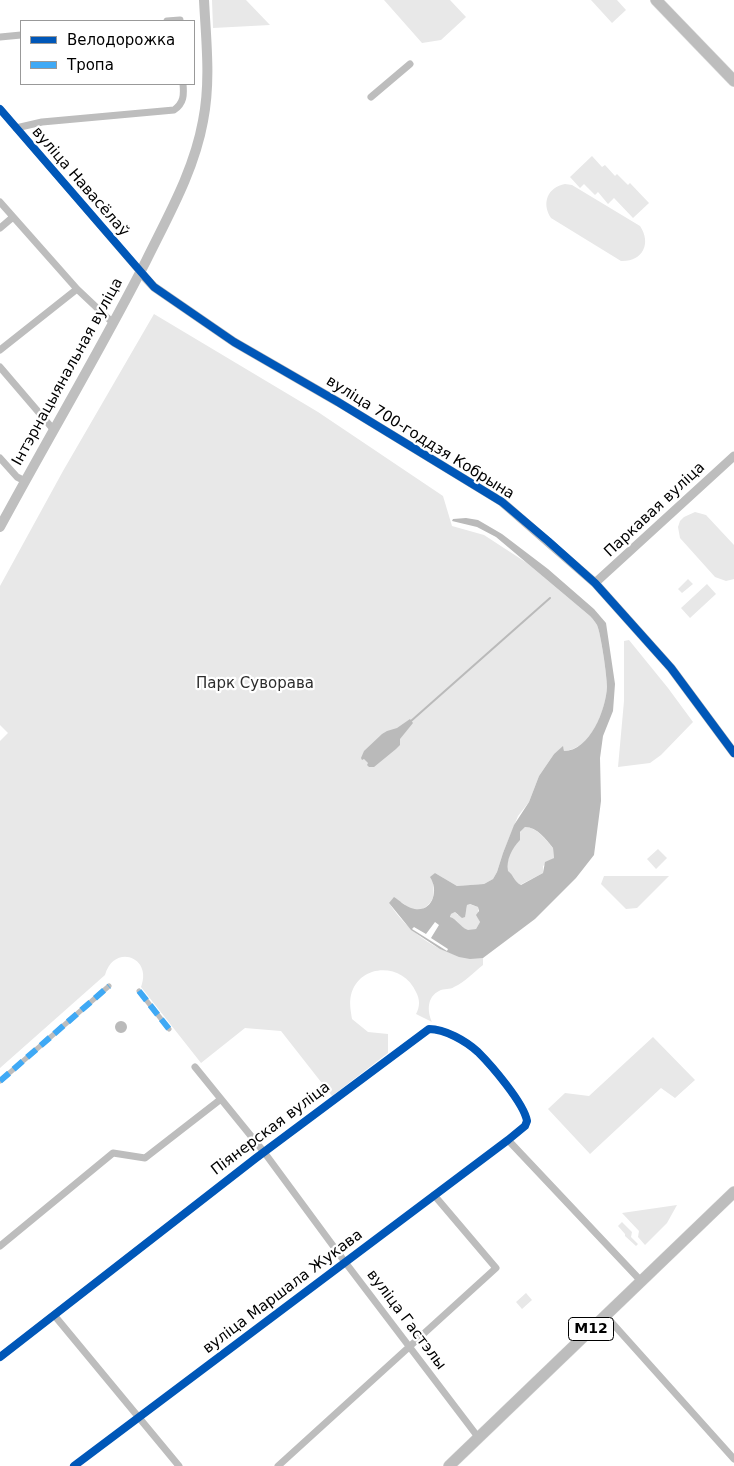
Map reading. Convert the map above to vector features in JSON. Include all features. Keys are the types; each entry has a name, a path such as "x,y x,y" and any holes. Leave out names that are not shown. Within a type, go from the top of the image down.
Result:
{"main road":[{"name":"Інтэрнацыянальная вуліца","path":"0,527 113,323 182,187 201,131 208,83 204,0"},
{"path":"656,0 734,81"},
{"name":"М12","path":"448,1466 734,1192"}],"street":[{"path":"0,37 20,35"},
{"path":"371,97 410,64"},
{"path":"16,128 42,122 174,110 180,106 183,99 183,85"},
{"name":"вуліца Навасёлаў","path":"0,109 140,272"},
{"path":"0,202 77,289 113,323"},
{"path":"0,228 13,217"},
{"name":"вуліца 700-годдзя Кобрына","path":"140,272 154,287 234,342 346,407 502,502 595,583 671,668 734,753"},
{"path":"0,350 77,289"},
{"path":"0,367 53,430"},
{"name":"Паркавая вуліца","path":"595,583 734,456"},
{"path":"0,458 17,477 25,481"},
{"path":"0,1080 108,986"},
{"path":"139,991 169,1029"},
{"name":"Піянерская вуліца","path":"0,1358 264,1152 429,1029 445,1032 476,1051 521,1104 527,1121 525,1126 508,1140"},
{"name":"вуліца Гастэлы","path":"195,1066 264,1152 344,1262 478,1437"},
{"path":"0,1246 112,1153 145,1158 221,1099"},
{"path":"508,1140 640,1281"},
{"name":"вуліца Маршала Жукава","path":"74,1466 508,1140"},
{"path":"278,1466 496,1268 434,1195"},
{"path":"54,1315 179,1466"},
{"path":"605,1315 734,1459"}],"green space":[{"path":"212,0 246,0 270,25 213,28"},
{"path":"384,0 450,0 466,17 441,40 422,43"},
{"path":"591,0 617,0 626,10 612,23"},
{"path":"592,156 602,167 605,165 615,176 617,174 628,185 630,183 649,203 633,218 614,198 608,204 598,192 595,195 584,184 580,188 570,177"},
{"path":"565,184 572,185 640,226 645,239 643,251 635,258 621,261 551,218 547,207 550,192 554,188"},
{"name":"Парк Суворава","path":"154,314 318,412 443,496 452,526 484,535 527,563 590,616 597,625 600,637 607,687 600,717 582,744 574,749 564,751 563,747 554,754 539,776 529,802 518,816 493,879 484,884 457,886 435,873 433,897 421,910 411,909 401,902 389,903 407,925 429,943 455,955 483,958 483,965 466,980 451,988 441,990 432,997 429,1013 432,1022 416,1014 419,1000 410,982 401,975 392,971 382,970 372,972 363,977 356,984 351,995 352,1019 368,1032 388,1034 388,1053 332,1096 281,1031 245,1028 201,1063 141,987 142,968 131,958 124,957 116,959 110,965 105,975 0,1068 0,741 8,733 0,725 0,586 63,471"},
{"path":"695,512 706,515 734,545 734,579 726,581 715,577 680,538 678,527 680,521"},
{"path":"688,579 693,584 682,593 678,589"},
{"path":"707,584 716,594 690,618 681,608"},
{"path":"629,640 693,722 661,755 650,763 618,767 624,701 624,641"},
{"path":"525,827 533,829 544,838 553,848 554,858 543,866 543,873 520,885 508,872 507,867 512,848"},
{"path":"658,849 667,858 656,869 647,859"},
{"path":"604,876 669,876 637,908 626,909 601,884"},
{"path":"469,904 478,907 480,922 476,929 468,931 458,924 457,921 450,918 451,914 455,912 458,915 466,911"},
{"path":"653,1037 695,1080 675,1098 661,1088 590,1154 548,1109 565,1093 589,1096"},
{"path":"677,1205 667,1223 645,1245 638,1237 639,1231 622,1213"},
{"path":"622,1222 632,1232 631,1237 638,1244 636,1246 618,1226"},
{"path":"526,1293 532,1300 522,1309 516,1302"}],"shaded area":[{"path":"466,518 478,520 502,534 548,569 594,609 606,623 615,684 613,711 603,736 600,758 601,801 594,855 576,878 535,919 483,958 470,959 459,957 440,949 411,930 389,903 394,897 411,908 424,908 432,901 434,895 433,883 430,877 435,873 457,886 484,884 493,879 514,825 529,802 539,776 554,754 563,746 564,751 573,749 589,737 604,706 607,687 600,637 597,625 591,617 496,537 477,527 452,521 453,519","holes":["525,827 537,831 544,837 553,848 554,858 545,862 543,873 521,885 508,871 508,863 510,854 520,840 520,832","470,904 478,907 479,911 476,915 480,922 476,929 468,930 450,917 455,912 462,918 465,917 467,905"]},
{"path":"410,719 413,723 400,739 400,745 396,749 374,767 369,767 364,759 362,760 364,751 382,734 397,728"},
{"path":"119,1021 123,1021 127,1027 123,1033 119,1033 115,1029 115,1025"}],"pier":[{"path":"435,922 439,925 431,938 448,949 447,951 412,929 414,927 426,934"}],"waterway":[{"path":"411,721 550,598"}],"marked path":[{"path":"0,1081 109,986"},
{"path":"139,991 169,1029"}],"cycle path":[{"path":"0,109 154,287 234,342 338,402 502,502 548,541 595,583 671,668 734,753"},
{"path":"0,1357 256,1158 429,1029 448,1033 473,1048 491,1066 514,1095 525,1113 527,1121 525,1126 74,1466"}]}
